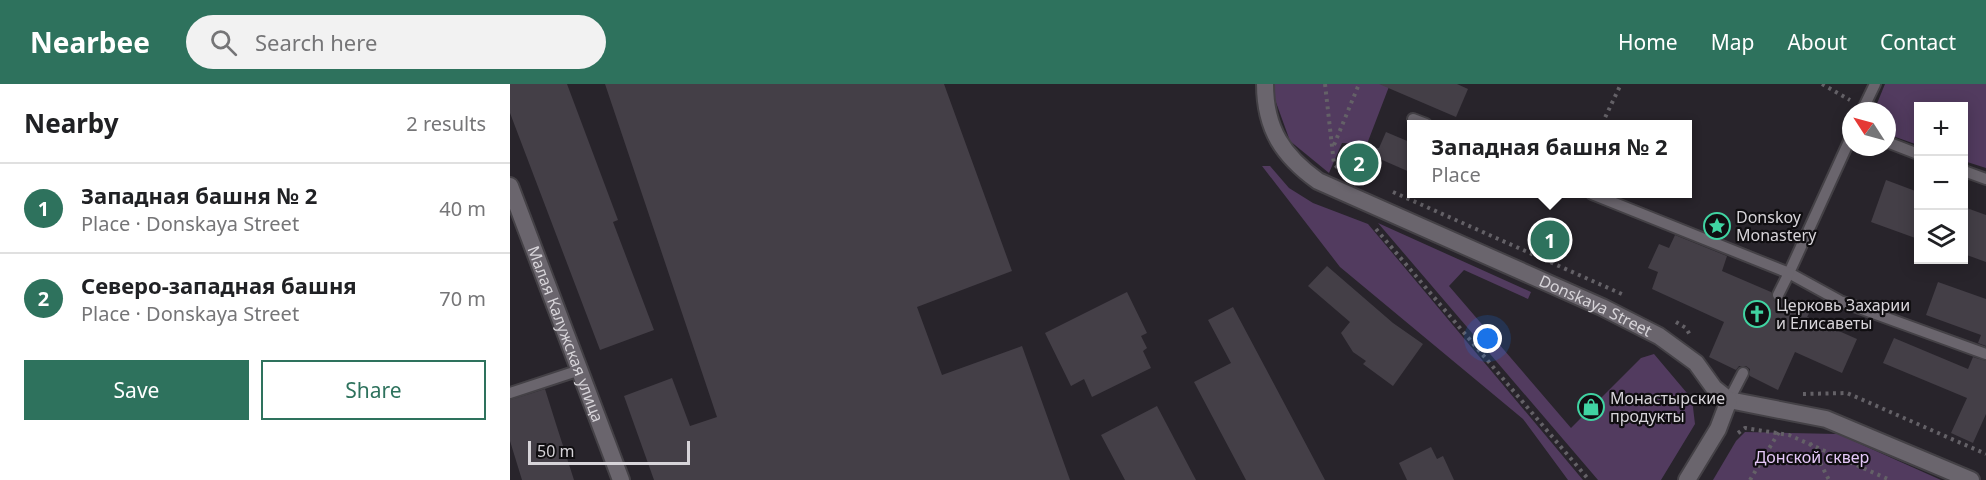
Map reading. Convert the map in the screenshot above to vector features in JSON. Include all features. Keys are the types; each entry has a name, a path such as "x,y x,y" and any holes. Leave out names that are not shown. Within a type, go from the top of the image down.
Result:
{"street":[{"name":"Donskaya Street","path":"1264,84 1264,103 1278,141 1293,164 1318,181 1602,307 1659,336 1696,363 1714,388 1729,400"},
{"name":"Малая Калужская улица","path":"510,186 621,480"},
{"path":"1687,480 1718,429 1729,400 1826,419 1971,480"}],"lane":[{"path":"1867,102 1875,84"},
{"path":"1896,145 1914,152"},
{"path":"1778,295 1842,156"},
{"path":"1968,172 1986,179"},
{"path":"1602,198 1788,273 1840,301 1986,354"},
{"path":"510,393 580,370"},
{"path":"1729,400 1743,373"}],"path":[{"path":"1334,145 1359,84"},
{"path":"1604,120 1621,84"},
{"path":"1822,84 1850,102"},
{"path":"1370,221 1587,480"},
{"path":"1737,433 1745,428 1779,432 1810,443 1890,480"},
{"path":"1750,480 1779,432"},
{"path":"1810,443 1829,480"}],"green space":[{"path":"1275,84 1390,84 1367,144 1342,143 1329,173 1290,141 1273,94"},
{"path":"1885,84 1986,84 1986,168 1968,162 1968,102 1914,102 1914,144 1896,137 1896,102 1878,102"},
{"path":"1262,166 1270,166 1289,188 1313,203 1368,224 1583,480 1568,480 1523,419 1340,267"},
{"path":"1378,223 1531,292 1528,299 1464,270 1449,286 1571,428 1641,358 1654,354 1692,399 1695,424 1661,480 1598,480"},
{"name":"Донской сквер","path":"1745,432 1838,434 1941,480 1713,480 1736,441"}],"building":[{"path":"510,84 567,84 618,220 613,222 654,330 600,350 510,113"},
{"path":"605,84 944,84 1012,271 917,307 942,375 1022,346 1070,480 654,480 624,396 672,378 690,426 717,417"},
{"path":"1379,84 1457,84 1468,89 1456,117"},
{"path":"1386,132 1407,141 1407,171 1380,159 1365,176 1354,177 1346,170 1345,159 1352,151 1379,148"},
{"path":"1886,180 1914,190 1914,238 1871,222"},
{"path":"1968,208 1986,215 1986,262 1968,255"},
{"path":"1544,223 1567,233 1556,258 1533,248"},
{"name":"Церковь Захарии и Елисаветы","path":"1675,235 1727,256 1722,271 1771,292 1774,301 1779,302 1785,298 1811,310 1807,317 1857,339 1842,373 1795,352 1778,390 1750,376 1750,369 1746,366 1739,366 1736,370 1709,357 1724,322 1652,289 1658,272 1648,268 1659,244 1669,248"},
{"path":"1327,266 1393,323 1423,344 1393,386 1363,364 1366,361 1353,352 1341,333 1350,322 1308,286"},
{"path":"1938,282 1986,299 1986,346 1978,343 1981,335 1926,315"},
{"path":"1127,292 1147,333 1141,336 1147,348 1143,351 1151,368 1092,397 1084,379 1071,386 1045,333"},
{"path":"1233,307 1325,480 1246,480 1194,382 1231,363 1208,320"},
{"path":"1894,338 1968,369 1973,357 1986,361 1986,414 1973,443 1951,433 1967,398 1883,363"},
{"path":"545,389 574,480 522,480 510,441 510,400"},
{"path":"1157,406 1196,480 1125,480 1101,435"},
{"path":"1431,447 1437,459 1443,456 1454,480 1407,480 1399,463"}],"place":[{"name":"Северо-западная башня","path":"1359,163"},
{"name":"Donskoy Monastery","path":"1717,226"},
{"name":"Западная башня № 2","path":"1550,240"},
{"name":"Церковь Захарии и Елисаветы","path":"1757,314"},
{"name":"Монастырские продукты","path":"1591,407"}]}
